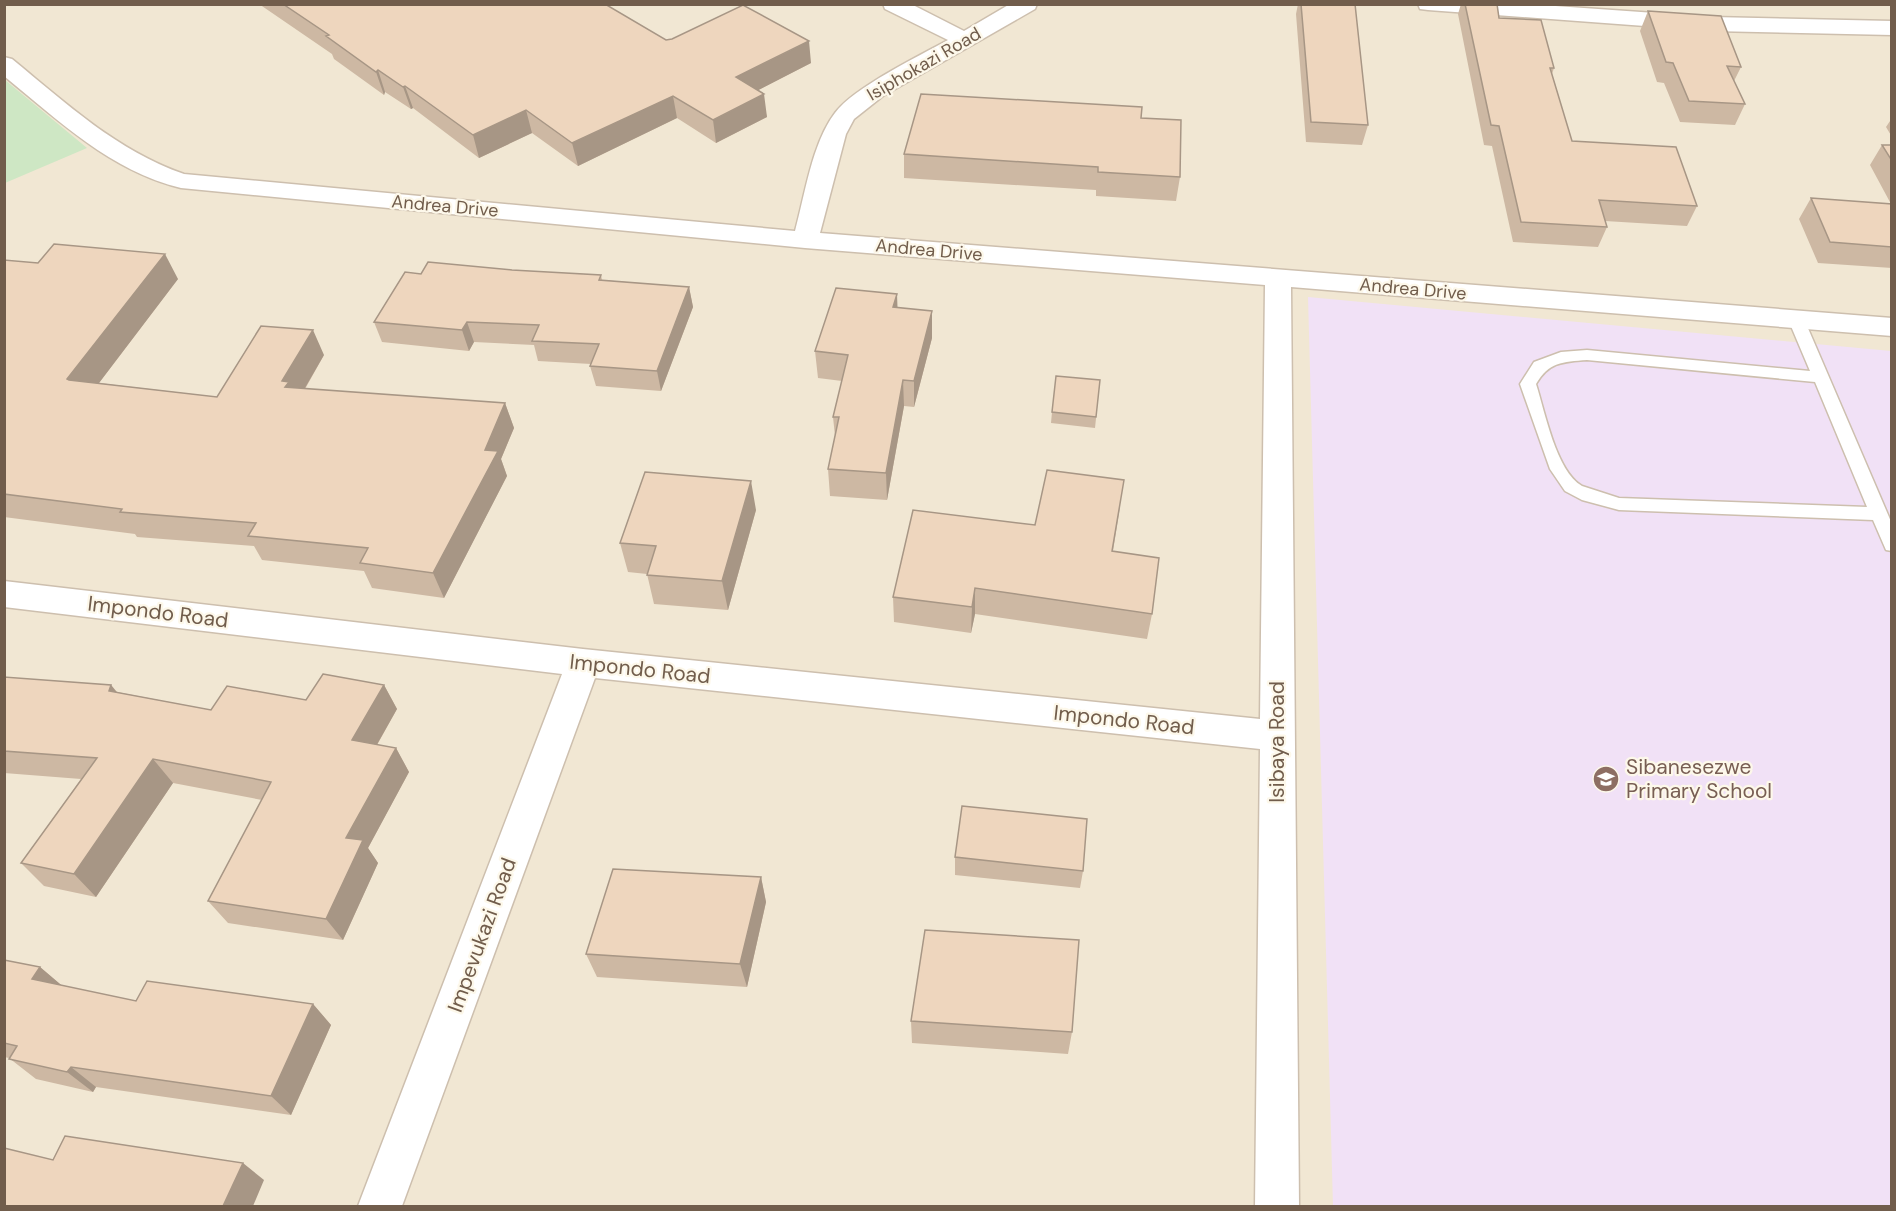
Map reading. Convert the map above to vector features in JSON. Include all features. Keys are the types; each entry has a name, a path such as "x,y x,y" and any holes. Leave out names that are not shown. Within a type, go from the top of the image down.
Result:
{"street":[{"path":"893,4 965,40"},
{"name":"Isiphokazi Road","path":"806,240 834,134 844,115 875,91 1027,4"},
{"path":"1428,4 1712,24 1892,28"},
{"name":"Andrea Drive","path":"4,64 104,146 138,166 181,181 806,240 1892,327"},
{"name":"Isibaya Road","path":"1277,1206 1278,278"},
{"name":"Impondo Road","path":"4,594 583,663 1277,736"},
{"name":"Impevukazi Road","path":"380,1206 583,663"}],"lane":[{"path":"1796,319 1892,544"},
{"path":"1821,377 1587,355 1561,357 1539,366 1528,384 1558,471 1570,486 1596,499 1619,504 1879,514"}],"shaded area":[{"path":"5,5 1891,5 1891,1206 5,1206"},
{"name":"Sibanesezwe Primary School","path":"1308,297 1891,351 1891,1206 1333,1206"}],"green space":[{"path":"5,80 87,148 5,183"}],"building":[{"path":"283,4 605,4 666,40 743,5 809,41 736,77 764,94 713,120 673,96 572,143 526,110 473,135 405,86 403,87 378,70 376,72 326,36 329,35"},
{"path":"1301,4 1355,4 1368,125 1311,122"},
{"path":"1465,4 1497,4 1499,18 1541,20 1554,68 1550,68 1572,141 1676,147 1697,206 1599,200 1607,227 1521,222 1499,126 1491,125"},
{"path":"1648,11 1721,16 1741,67 1727,66 1745,104 1689,101 1673,63 1666,62"},
{"path":"921,94 1142,107 1141,118 1181,120 1180,177 1098,172 1098,167 904,154"},
{"path":"1882,145 1892,145 1892,161"},
{"path":"1811,198 1892,204 1892,247 1830,242"},
{"path":"54,244 165,254 67,379 69,380 217,397 261,326 313,330 282,381 289,382 285,387 505,403 485,450 498,451 433,573 360,563 368,548 248,536 256,523 120,512 122,509 4,494 4,260 38,263"},
{"path":"428,262 601,275 599,280 689,287 657,371 590,366 599,344 532,341 539,325 467,322 462,330 374,322 405,272 421,274"},
{"path":"836,288 897,294 893,307 932,311 914,381 903,380 886,473 828,469 839,417 833,417 848,355 815,351"},
{"path":"1056,376 1100,380 1096,417 1052,412"},
{"path":"1047,470 1124,480 1112,551 1159,558 1152,614 975,588 972,607 893,597 913,510 1035,525"},
{"path":"645,472 751,481 722,581 647,575 656,546 620,543"},
{"path":"323,674 384,685 352,740 396,748 346,838 363,840 326,919 208,901 271,782 153,759 74,874 21,863 97,758 4,751 4,677 111,685 109,691 211,710 227,686 306,700"},
{"path":"962,806 1087,819 1083,871 955,857"},
{"path":"613,869 761,877 740,964 586,954"},
{"path":"925,930 1079,940 1072,1032 911,1021"},
{"path":"4,960 40,967 32,979 136,1001 147,981 313,1004 271,1096 71,1067 67,1072 9,1059 17,1046 4,1043"},
{"path":"65,1136 243,1163 223,1206 4,1206 4,1148 53,1160"}],"place":[{"name":"Sibanesezwe Primary School","path":"1606,779"}]}
